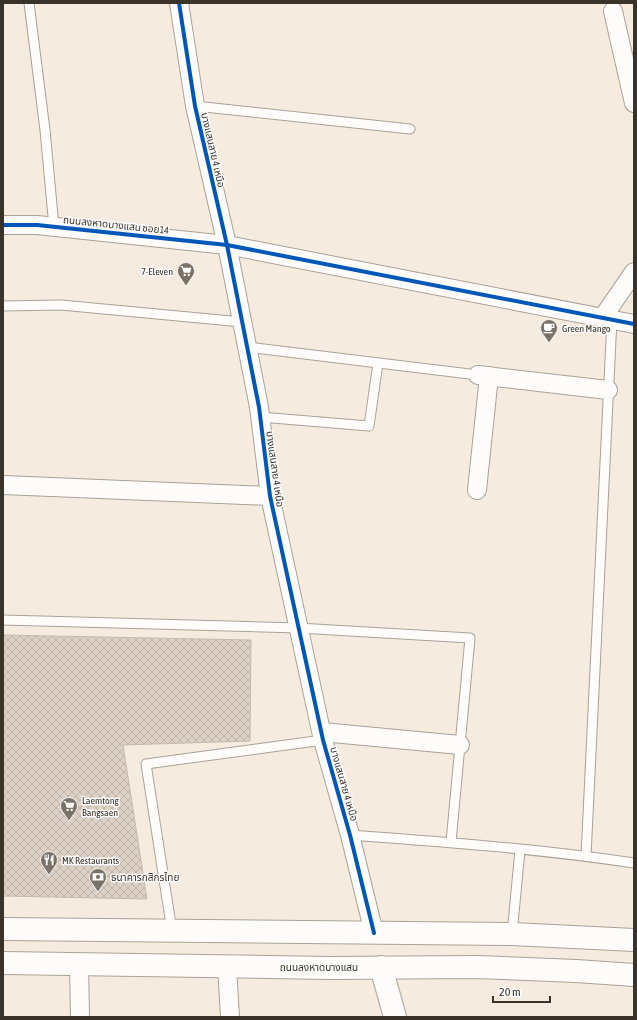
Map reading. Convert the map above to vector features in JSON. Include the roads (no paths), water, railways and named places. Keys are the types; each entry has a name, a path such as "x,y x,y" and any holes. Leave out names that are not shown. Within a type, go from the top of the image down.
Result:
{"main road":[{"path":"3,929 512,934 634,940"},
{"name":"ถนนลงหาดบางแสน","path":"3,963 330,968 477,967 634,975"},
{"path":"382,967 395,1017"}],"street":[{"name":"บางแสนสาย 4 เหนือ","path":"179,3 194,106 227,245 260,417 270,496 323,736 350,835 374,933"},
{"path":"613,11 634,97"},
{"name":"ถนนลงหาดบางแสน ซอย14","path":"3,225 37,225 227,245 634,324"},
{"path":"608,318 634,272"},
{"path":"477,490 484,376 608,390"},
{"path":"3,485 270,496"},
{"path":"323,736 460,745"},
{"path":"79,964 80,1017"},
{"path":"227,966 230,1017"}],"lane":[{"path":"28,3 45,130 54,227"},
{"path":"194,106 410,129"},
{"path":"3,306 61,305 242,322"},
{"path":"586,856 608,390 608,318"},
{"path":"247,347 484,376"},
{"path":"260,417 369,426 378,363"},
{"path":"3,620 298,628 470,638 451,842"},
{"path":"172,931 146,764 294,744 323,736"},
{"path":"350,835 451,842 586,856 634,863"},
{"path":"512,934 520,850"}],"place":[{"name":"7-Eleven","path":"186,286"},
{"name":"Green Mango","path":"549,343"},
{"name":"Laemtong Bangsaen","path":"69,821"},
{"name":"MK Restaurants","path":"49,875"},
{"name":"ธนาคารกสิกรไทย","path":"98,892"}]}
